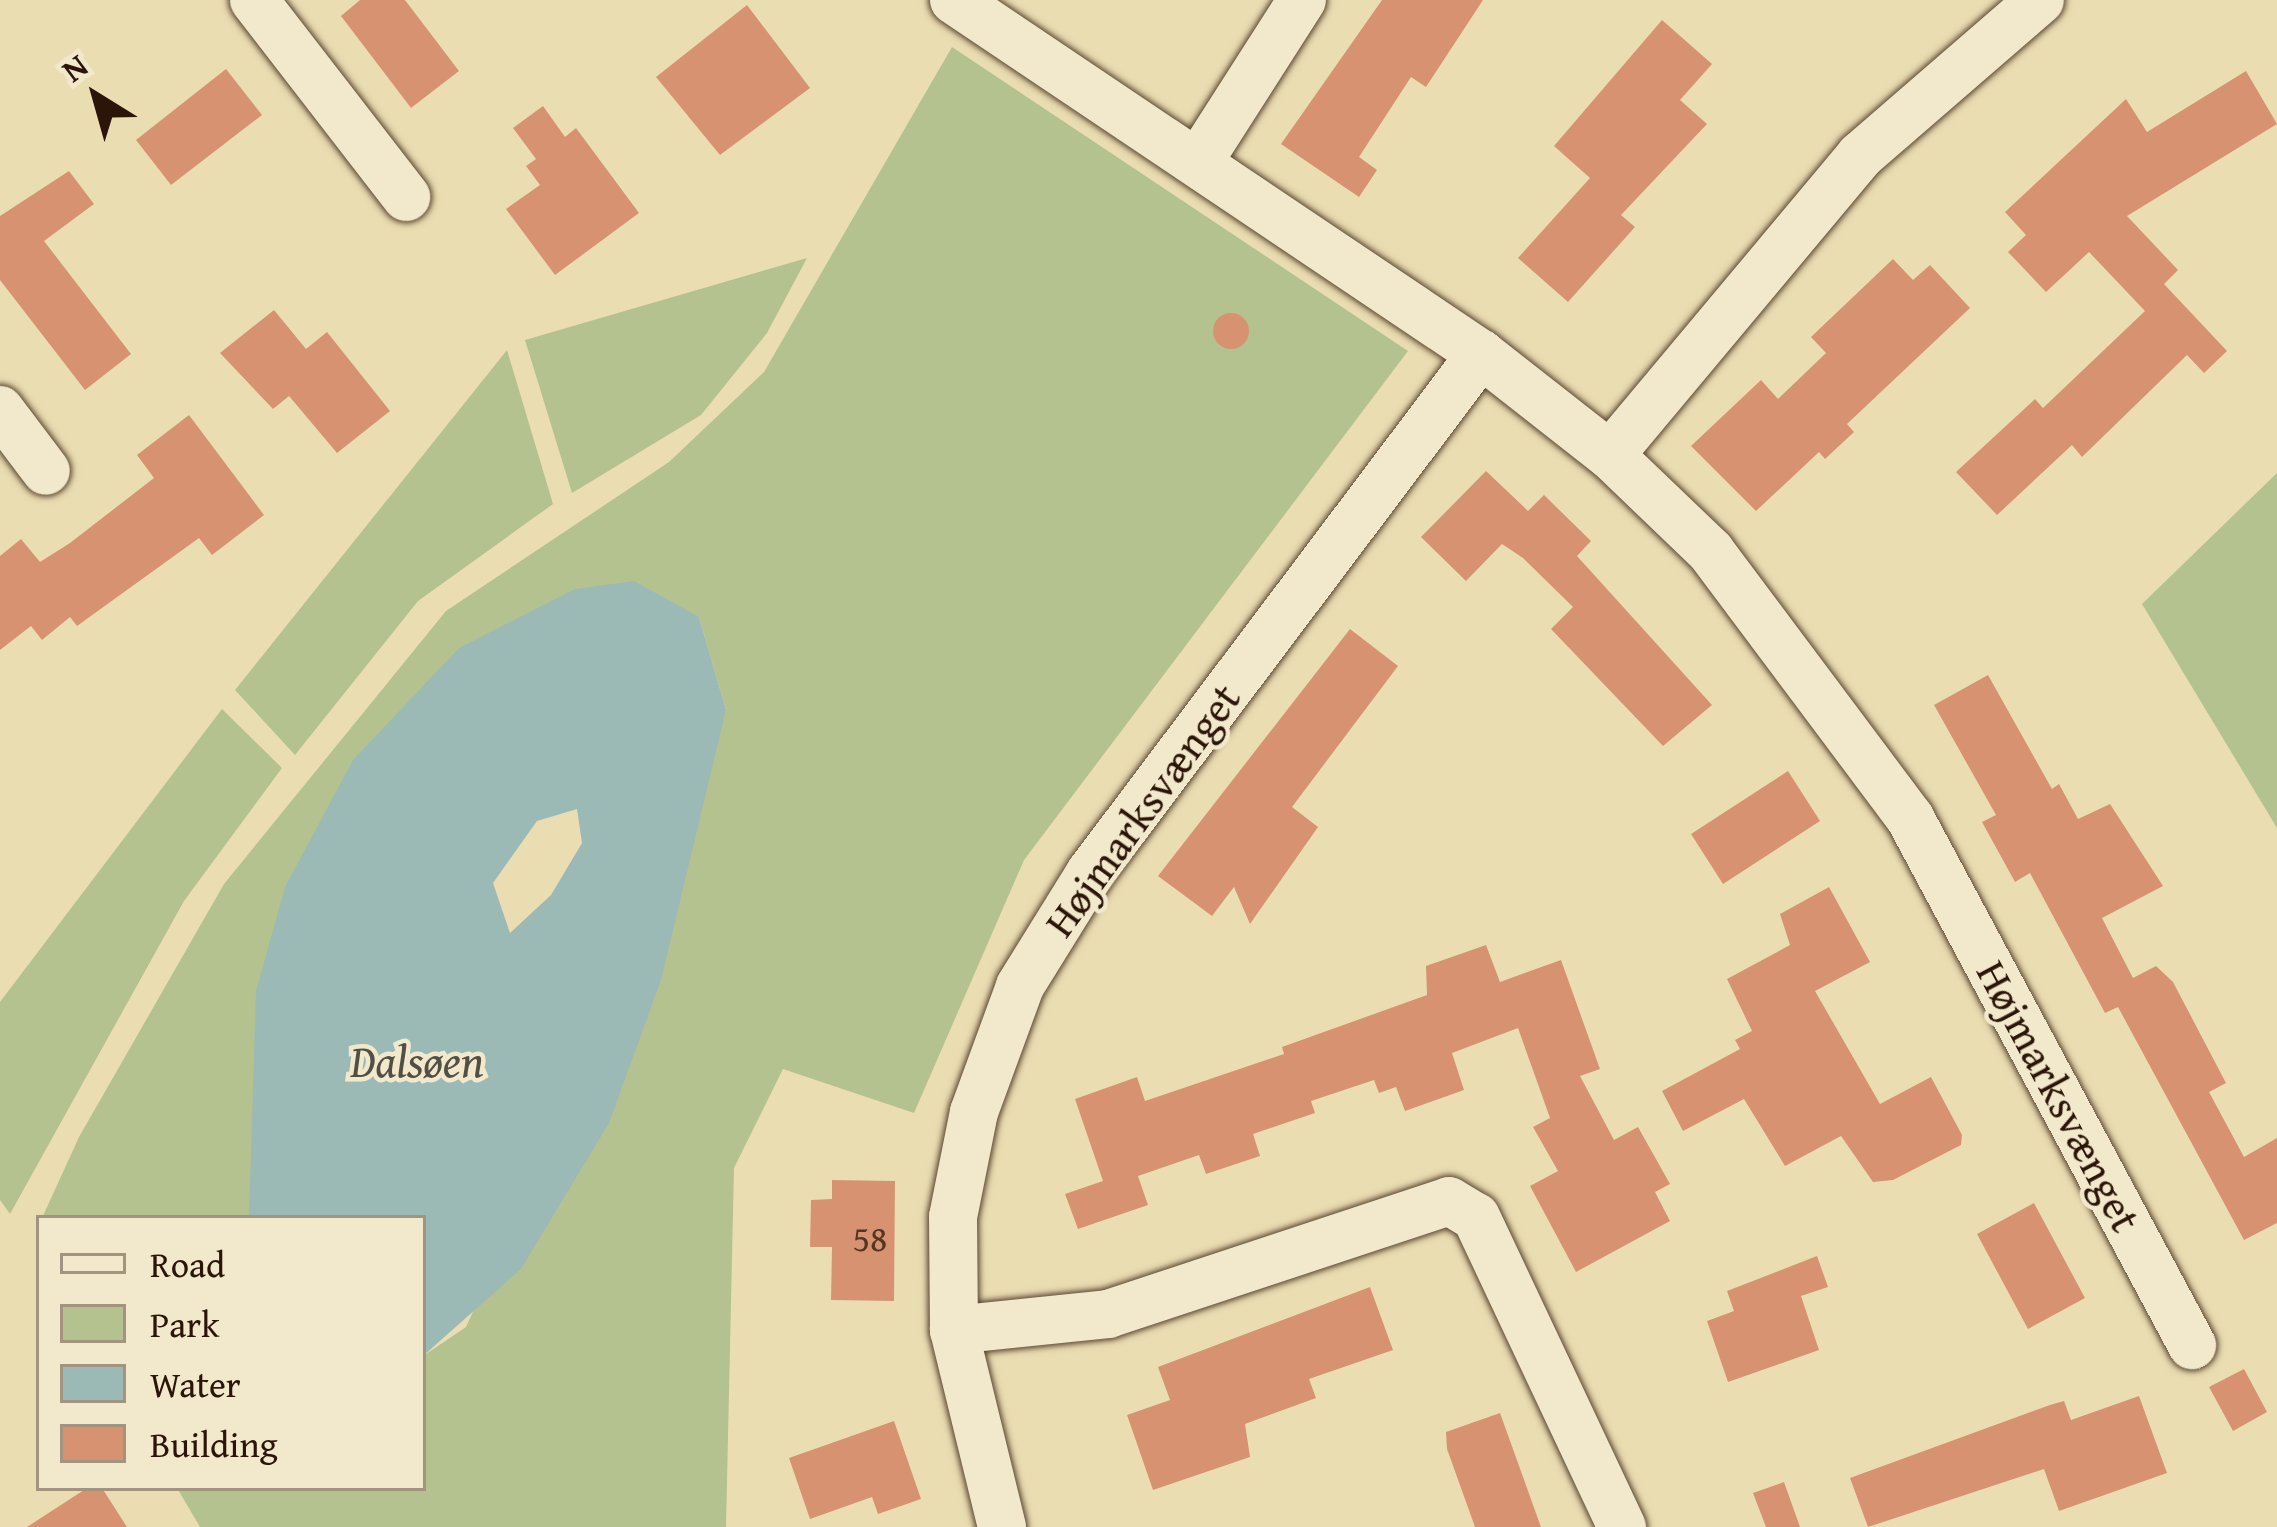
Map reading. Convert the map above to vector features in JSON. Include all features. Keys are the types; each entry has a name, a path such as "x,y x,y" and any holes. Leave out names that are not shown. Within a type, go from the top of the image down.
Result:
{"street":[{"path":"254,0 406,197"},
{"name":"Højmarksvænget","path":"954,0 1480,354 1610,455 1711,552 1910,818 2192,1345"},
{"path":"1198,161 1302,0"},
{"path":"1610,455 1859,156 2040,0"},
{"name":"Højmarksvænget","path":"1002,1527 954,1330 953,1217 974,1112 1021,986 1090,873 1480,354"},
{"path":"0,410 46,471"},
{"path":"954,1330 1108,1314 1449,1201 1476,1217 1622,1527"}],"green space":[{"path":"952,47 1408,351 1024,860 914,1113 783,1069 734,1168 726,1527 200,1527 179,1491 426,1491 426,1354 466,1327 689,837 726,710 699,617 255,1173 249,1215 43,1215 79,1137 224,884 446,611 669,462 764,372"},
{"path":"807,258 767,333 701,415 572,493 525,340"},
{"path":"507,350 553,504 418,601 295,755 235,690"},
{"path":"2277,473 2277,828 2142,604"},
{"path":"222,709 282,768 184,901 10,1214 0,1200 0,1002"}],"water":[{"name":"Dalsøen","path":"634,581 699,617 726,710 661,980 609,1123 521,1269 426,1353 426,1215 249,1215 256,991 285,887 353,760 459,648 575,589","holes":["577,809 582,843 551,895 510,933 493,883 537,821"]}],"building":[{"path":"360,0 405,0 459,71 411,108 341,16"},
{"path":"1382,0 1483,0 1426,87 1411,77 1359,157 1377,170 1359,197 1281,144"},
{"path":"747,5 810,88 720,155 656,77"},
{"path":"1662,20 1712,64 1680,100 1707,124 1621,215 1635,227 1568,302 1518,258 1590,178 1554,146"},
{"path":"226,69 262,115 171,185 136,140"},
{"path":"2246,71 2277,124 2127,216 2178,270 2164,284 2227,351 2204,373 2187,355 2082,457 2072,445 1997,515 1956,472 2035,399 2043,408 2145,311 2089,252 2046,292 2008,252 2026,235 2005,212 2126,99 2147,132"},
{"path":"543,106 565,137 576,128 639,213 555,275 506,209 540,185 526,166 536,159 513,128"},
{"path":"69,171 94,204 44,241 131,354 85,390 0,280 0,216"},
{"path":"1893,259 1913,280 1930,265 1970,308 1847,424 1854,432 1825,459 1819,452 1756,511 1691,446 1761,380 1778,399 1826,353 1811,337"},
{"path":"274,310 306,349 327,332 390,411 337,453 289,396 273,409 220,353"},
{"path":"1231,313 1244,318 1249,331 1244,344 1231,349 1218,344 1213,331 1218,318"},
{"path":"189,415 264,515 212,555 199,538 77,626 70,617 42,640 31,626 0,650 0,556 21,539 40,562 70,543 154,478 137,455"},
{"path":"1486,471 1528,511 1544,495 1591,541 1577,556 1712,705 1663,746 1551,629 1573,607 1523,558 1502,544 1466,581 1421,537"},
{"path":"1350,629 1398,666 1292,807 1318,827 1250,924 1234,887 1212,916 1158,876"},
{"path":"1988,675 2052,789 2059,784 2078,819 2110,804 2163,886 2102,918 2133,978 2156,966 2173,982 2226,1083 2209,1092 2244,1157 2277,1138 2277,1223 2244,1240 2118,1007 2105,1013 2030,873 2015,882 1982,822 1996,815 1934,705"},
{"path":"1788,771 1820,821 1723,884 1691,834"},
{"path":"1829,887 1870,962 1815,991 1880,1104 1931,1077 1962,1135 1961,1145 1893,1180 1873,1182 1841,1136 1785,1166 1744,1099 1683,1131 1662,1091 1740,1049 1735,1040 1752,1031 1727,979 1790,945 1780,914"},
{"path":"1486,945 1500,982 1561,960 1600,1069 1580,1076 1614,1140 1638,1127 1670,1184 1655,1192 1670,1221 1576,1272 1530,1186 1558,1171 1533,1127 1550,1118 1518,1028 1452,1053 1464,1090 1405,1111 1396,1087 1379,1093 1374,1080 1311,1101 1315,1113 1253,1134 1260,1156 1206,1174 1199,1155 1138,1176 1148,1205 1078,1229 1065,1194 1103,1181 1075,1099 1137,1077 1145,1101 1284,1054 1282,1047 1427,995 1426,966"},
{"path":"832,1180 895,1181 894,1301 831,1300 832,1247 810,1247 811,1200 832,1199"},
{"path":"2034,1203 2085,1298 2028,1329 1977,1234"},
{"path":"1817,1256 1828,1287 1801,1296 1819,1350 1728,1382 1707,1321 1734,1311 1727,1291"},
{"path":"1370,1287 1393,1350 1309,1379 1316,1398 1245,1424 1250,1457 1153,1490 1127,1415 1170,1400 1158,1367"},
{"path":"2244,1369 2267,1412 2233,1431 2209,1387"},
{"path":"2139,1396 2167,1473 2059,1511 2044,1469 1868,1527 1850,1478 2064,1401 2071,1420"},
{"path":"1500,1413 1541,1527 1475,1527 1447,1449 1446,1432"},
{"path":"894,1421 921,1499 878,1514 872,1497 810,1519 789,1458"},
{"path":"1784,1482 1800,1527 1766,1527 1753,1493"},
{"path":"82,1491 104,1491 127,1527 27,1527"}]}
